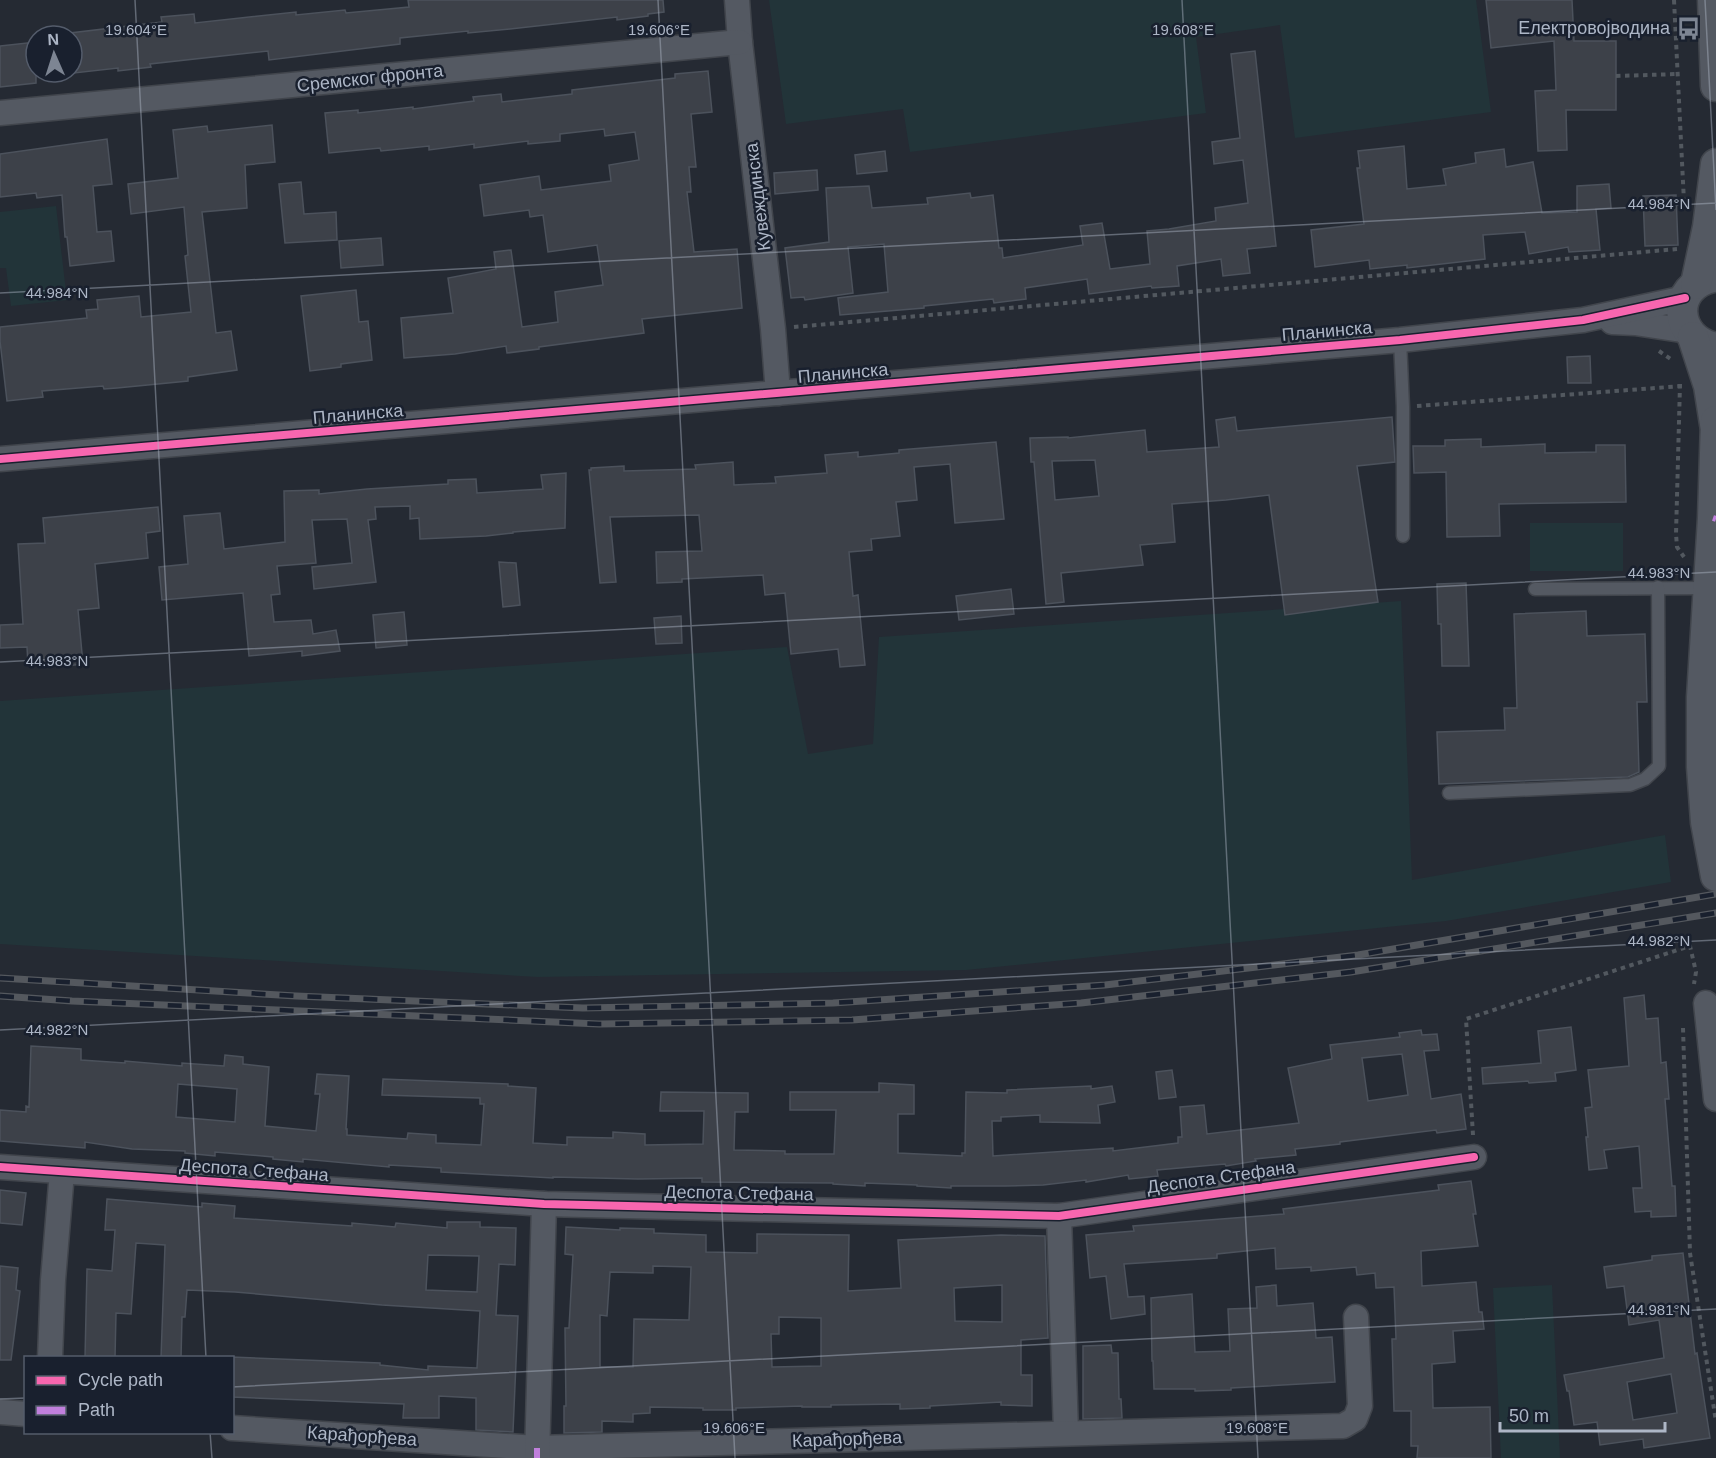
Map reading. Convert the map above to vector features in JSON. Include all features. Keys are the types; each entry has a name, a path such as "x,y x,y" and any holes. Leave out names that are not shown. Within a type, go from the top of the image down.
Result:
{"street":[{"name":"Кувеждинска","path":"737,0 778,393"},
{"path":"1713,0 1716,86"},
{"name":"Сремског фронта","path":"0,114 740,42"},
{"path":"1716,164 1699,286 1682,314 1699,339 1716,422 1714,518 1702,697 1702,768 1706,822 1716,876"},
{"name":"Планинска","path":"1583,320 1699,286"},
{"name":"Планинска","path":"0,459 1400,340 1583,320 1635,323 1699,339"},
{"path":"1700,995 1716,1099"},
{"name":"Деспота Стефана","path":"0,1167 544,1204 1059,1216 1474,1156"},
{"path":"50,1356 53,1280 62,1172"},
{"path":"537,1453 544,1204"},
{"path":"1059,1216 1066,1433"},
{"name":"Карађорђева","path":"234,1428 537,1453 1343,1425 1355,1419 1360,1406 1356,1317"},
{"path":"0,1412 24,1414"}],"lane":[{"path":"1400,340 1403,407 1403,536"},
{"path":"1449,793 1630,785 1645,779 1659,766 1658,587"},
{"path":"1535,589 1709,588"}],"path":[{"path":"1616,76 1678,74"},
{"path":"773,329 1682,248"},
{"path":"1403,407 1680,386"},
{"path":"1474,1156 1466,1019 1690,946 1700,995"},
{"path":"1683,1018 1690,1253 1716,1422"}],"shaded area":[{"path":"769,0 1476,0 1491,112 1295,138 1280,25 1196,37 1206,113 910,152 903,109 786,124"},
{"path":"56,206 67,300 11,306 6,268 0,268 0,212"},
{"path":"1530,523 1623,523 1623,571 1530,571"},
{"path":"1401,601 1412,880 1665,835 1671,882 1446,921 966,970 538,977 0,944 0,701 787,647 808,754 873,744 879,637"},
{"path":"1552,1285 1560,1458 1501,1458 1493,1288"}],"building":[{"path":"408,0 663,0 664,12 617,20 617,17 400,38 400,44 269,60 268,51 150,64 151,67 118,71 118,68 84,72 84,31 162,22 161,17 194,14 195,23 296,12 296,15 345,10 346,13 409,7"},
{"path":"1486,0 1572,0 1574,41 1616,41 1616,110 1566,110 1567,150 1538,151 1535,91 1556,90 1554,41 1491,48"},
{"path":"24,43 24,84 27,84 0,87 0,46"},
{"path":"1255,51 1276,246 1247,249 1250,273 1223,276 1221,259 1177,266 1179,286 1152,288 1151,286 1089,294 1087,279 1025,288 1026,299 994,303 993,299 840,315 838,298 888,292 884,244 848,247 853,293 805,300 804,297 791,298 785,248 829,242 826,188 869,186 872,208 928,204 927,198 970,193 971,198 993,195 999,248 1002,248 1003,258 1083,245 1080,226 1102,223 1110,269 1150,264 1147,231 1216,221 1215,208 1248,203 1243,160 1214,164 1212,142 1240,138 1231,54"},
{"path":"708,71 712,112 691,114 696,167 689,167 691,192 687,192 694,252 737,249 742,308 642,319 644,333 539,347 539,349 507,353 506,346 455,354 404,358 401,318 453,313 448,278 496,269 494,252 511,250 522,327 558,322 555,292 603,285 597,245 548,252 543,215 530,217 529,210 484,216 480,185 539,176 541,190 611,181 609,165 639,160 635,132 605,136 604,129 560,134 560,141 528,144 528,141 474,148 474,144 429,150 429,146 329,153 325,113 358,110 358,113 413,107 413,109 474,101 473,97 501,94 502,102 572,94 572,90 675,78 675,74"},
{"path":"272,125 275,162 245,165 247,208 202,212 216,333 231,331 237,370 188,377 188,381 104,389 103,386 42,391 43,397 7,401 0,327 87,318 86,310 98,309 97,300 139,296 141,317 191,312 185,256 188,255 184,207 131,214 128,184 178,178 173,130 207,126 208,132"},
{"path":"107,139 112,184 93,186 97,232 111,231 114,261 70,266 62,195 37,198 36,193 0,197 0,154"},
{"path":"1404,146 1407,189 1446,185 1443,169 1476,163 1475,153 1504,149 1506,167 1533,162 1542,213 1577,212 1577,186 1609,184 1611,208 1596,209 1600,250 1569,252 1568,247 1529,254 1525,232 1483,235 1485,259 1407,268 1407,265 1370,269 1369,260 1315,267 1311,230 1364,224 1357,168 1360,168 1358,151"},
{"path":"885,151 887,171 857,174 855,155"},
{"path":"817,170 818,190 775,194 774,173"},
{"path":"301,182 304,214 336,212 337,240 285,243 279,184"},
{"path":"1676,195 1678,245 1645,246 1643,196"},
{"path":"381,238 383,265 341,268 339,241"},
{"path":"356,290 359,322 368,321 372,360 310,371 301,296"},
{"path":"1590,356 1591,383 1568,383 1567,357"},
{"path":"1235,417 1237,431 1392,417 1395,462 1357,466 1378,602 1285,615 1269,495 1172,504 1175,542 1140,545 1143,565 1061,573 1064,602 1046,604 1030,438 1068,438 1145,430 1147,452 1219,447 1216,420","holes":["1095,460 1099,496 1055,500 1052,461"]},
{"path":"1481,439 1481,447 1545,444 1545,453 1596,452 1596,445 1625,445 1626,502 1499,504 1500,536 1447,537 1446,472 1414,473 1413,446 1445,446 1445,440"},
{"path":"996,442 1004,519 955,523 950,464 914,467 917,500 896,502 900,536 871,539 872,550 849,552 853,596 858,595 865,665 840,667 838,649 791,654 785,593 765,595 763,575 682,579 682,582 657,583 656,552 702,551 699,515 610,517 616,582 600,583 589,470 591,468 624,466 624,471 696,469 695,465 733,462 734,485 776,483 775,477 827,473 825,455 858,452 858,457 899,453 899,450"},
{"path":"566,473 565,528 486,536 420,539 419,518 410,519 410,506 375,507 376,519 368,520 376,582 314,589 312,567 352,563 347,519 312,520 316,563 277,566 280,594 271,595 274,622 311,620 313,634 336,630 340,651 302,656 302,651 249,656 243,593 162,600 159,567 188,564 184,516 220,513 224,549 285,542 284,491 319,490 319,494 448,484 448,480 476,479 477,493 543,489 541,475"},
{"path":"158,507 160,531 146,533 148,558 95,564 99,608 78,610 83,664 56,667 55,662 28,664 27,647 0,648 0,625 23,624 18,544 45,543 43,518"},
{"path":"499,562 516,563 520,605 503,607"},
{"path":"1466,583 1469,666 1442,666 1437,584"},
{"path":"1011,589 1014,614 959,620 956,596"},
{"path":"1586,611 1587,636 1645,634 1647,702 1637,702 1639,772 1628,777 1439,784 1437,732 1505,730 1504,708 1517,708 1514,614"},
{"path":"404,612 407,645 376,648 373,615"},
{"path":"681,616 682,643 656,644 654,618"},
{"path":"1644,995 1646,1019 1658,1018 1661,1063 1666,1062 1669,1099 1665,1099 1672,1186 1675,1186 1676,1216 1651,1217 1651,1211 1635,1212 1633,1188 1642,1188 1639,1146 1604,1150 1607,1168 1589,1170 1585,1108 1592,1107 1588,1070 1629,1066 1624,998"},
{"path":"1571,1027 1576,1070 1555,1073 1556,1081 1483,1084 1482,1068 1541,1063 1538,1031"},
{"path":"1421,1030 1422,1035 1437,1034 1439,1050 1424,1051 1431,1099 1461,1094 1466,1129 1437,1133 1436,1130 1340,1142 1340,1144 1295,1149 1296,1155 1255,1159 1256,1161 1226,1166 1225,1164 1157,1170 1158,1176 1129,1179 1128,1175 1086,1182 1086,1180 1043,1185 951,1186 951,1188 865,1183 865,1186 833,1183 702,1182 702,1178 553,1178 441,1172 441,1168 389,1165 389,1167 303,1159 303,1162 215,1152 215,1156 185,1153 185,1151 132,1149 85,1142 85,1148 0,1141 0,1110 26,1112 26,1106 29,1107 31,1046 81,1049 81,1060 182,1066 182,1063 224,1066 225,1055 243,1057 243,1064 269,1067 265,1126 316,1131 320,1094 315,1094 317,1074 349,1076 347,1135 407,1139 408,1133 436,1135 436,1143 481,1145 484,1104 480,1104 480,1098 382,1095 383,1079 508,1084 508,1086 536,1088 533,1143 567,1145 567,1137 613,1138 613,1132 645,1134 645,1145 703,1144 704,1111 660,1111 661,1092 748,1093 748,1112 735,1112 734,1150 785,1151 785,1154 834,1154 836,1110 790,1110 790,1092 879,1092 879,1083 914,1085 914,1114 898,1114 898,1153 962,1156 962,1153 965,1153 966,1092 1007,1093 1007,1090 1091,1086 1091,1089 1112,1086 1115,1102 1098,1105 1100,1123 1040,1122 1040,1115 1001,1117 1001,1121 992,1121 993,1156 1113,1148 1113,1151 1178,1143 1178,1137 1182,1137 1180,1107 1204,1105 1207,1134 1299,1123 1288,1068 1332,1059 1330,1045 1400,1037 1399,1033","holes":["1402,1054 1408,1095 1368,1101 1362,1058","178,1084 237,1089 235,1122 176,1117"]},
{"path":"1172,1070 1176,1097 1159,1099 1156,1072"},
{"path":"1471,1181 1478,1246 1421,1251 1422,1286 1476,1282 1479,1312 1482,1312 1484,1329 1453,1331 1455,1362 1432,1364 1433,1408 1490,1407 1491,1458 1417,1458 1418,1446 1411,1446 1411,1411 1394,1411 1392,1339 1396,1339 1394,1287 1376,1288 1375,1273 1357,1275 1356,1267 1311,1271 1311,1267 1276,1269 1275,1248 1217,1254 1217,1258 1124,1264 1128,1297 1144,1296 1145,1314 1111,1319 1106,1276 1090,1278 1086,1235 1134,1231 1133,1226 1284,1214 1283,1209 1439,1190 1438,1185"},
{"path":"0,1190 26,1193 22,1225 0,1223"},
{"path":"107,1199 202,1207 202,1203 235,1206 234,1218 352,1226 352,1223 395,1227 396,1223 447,1228 447,1222 480,1222 480,1227 516,1228 515,1265 499,1264 496,1315 518,1316 513,1432 476,1430 476,1398 439,1396 439,1418 403,1418 404,1404 234,1397 234,1357 380,1363 380,1365 428,1370 428,1366 477,1368 480,1311 187,1290 185,1317 182,1317 181,1356 161,1356 165,1245 136,1243 131,1314 116,1313 115,1356 85,1356 87,1269 112,1271 115,1230 105,1230","holes":["428,1255 479,1256 477,1292 426,1290"]},
{"path":"566,1227 654,1229 654,1233 706,1235 706,1252 757,1253 757,1234 849,1235 848,1291 901,1288 898,1240 1001,1235 1045,1236 1048,1338 1021,1340 1021,1375 1032,1375 1032,1406 1001,1405 1001,1402 900,1409 900,1404 736,1408 736,1410 650,1407 650,1413 633,1414 633,1422 602,1421 602,1432 564,1433 565,1328 569,1328 573,1255 565,1254","holes":["653,1266 691,1267 689,1320 634,1319 633,1367 600,1367 600,1315 607,1316 610,1272 653,1273","1002,1285 1002,1322 955,1321 954,1288","779,1317 821,1318 821,1366 772,1367 771,1334 779,1334"]},
{"path":"1683,1253 1695,1354 1697,1353 1710,1438 1644,1448 1643,1439 1600,1445 1597,1422 1574,1425 1564,1375 1664,1358 1659,1320 1629,1325 1624,1286 1607,1288 1604,1267 1652,1260 1652,1256","holes":["1671,1374 1677,1413 1633,1420 1627,1382"]},
{"path":"0,1266 18,1268 16,1290 20,1291 11,1360 0,1360"},
{"path":"1276,1285 1277,1306 1313,1303 1316,1338 1332,1337 1335,1382 1231,1388 1231,1390 1154,1389 1151,1298 1192,1294 1195,1352 1230,1351 1228,1309 1257,1308 1256,1287"},
{"path":"1111,1345 1112,1353 1118,1353 1119,1399 1121,1399 1122,1418 1083,1419 1083,1346"}],"railway":[{"path":"0,978 296,996 583,1008 833,1003 1105,985 1358,955 1716,894"},
{"path":"0,996 599,1024 852,1020 1081,1003 1351,972 1716,913"}],"marked path":[{"path":"537,1448 537,1458"}],"cycle path":[{"path":"0,459 1400,340 1583,320 1685,298"},
{"path":"0,1167 544,1204 1059,1216 1474,1157"}],"place":[{"name":"Електровојводина","path":"1688,28"}]}
